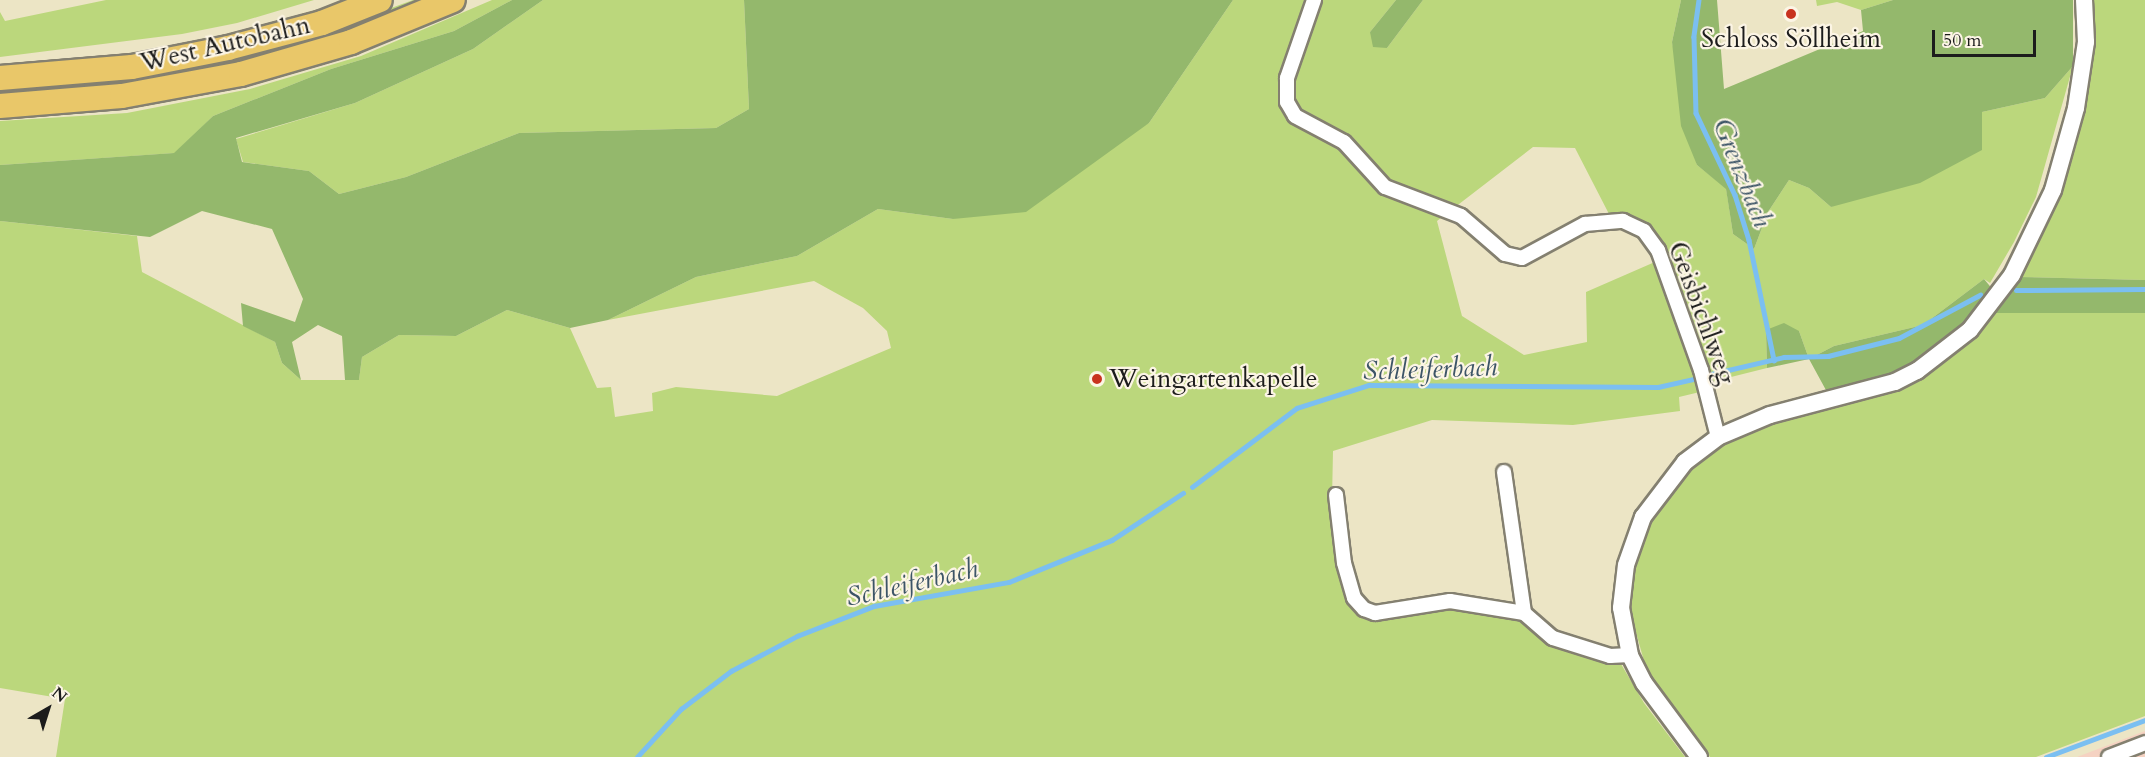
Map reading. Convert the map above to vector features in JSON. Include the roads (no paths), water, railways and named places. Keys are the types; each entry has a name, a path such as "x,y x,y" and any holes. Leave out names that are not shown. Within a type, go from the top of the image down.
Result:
{"highway":[{"name":"West Autobahn","path":"0,78 132,67 228,48 322,23 380,0"},
{"name":"West Autobahn","path":"0,106 122,96 241,74 351,42 453,0"}],"street":[{"name":"Geisbichlweg","path":"1314,0 1287,78 1287,102 1295,116 1344,142 1385,188 1461,216 1505,254 1522,258 1585,224 1623,221 1644,231 1658,250 1697,359 1718,437"},
{"path":"1699,757 1644,684 1630,655 1621,608 1626,565 1643,517 1685,462 1718,437 1770,415 1869,391 1917,371 1970,330 1993,302 2034,234 2066,150 2086,42 2084,0"},
{"path":"1504,472 1524,613"},
{"path":"1336,495 1344,563 1354,598 1364,609 1375,613 1450,601 1524,613 1553,638 1610,656 1630,655"},
{"path":"2109,757 2145,743"}],"waterway":[{"name":"Grenzbach","path":"1699,0 1694,37 1696,113 1735,195 1749,240 1774,360"},
{"name":"Schleiferbach","path":"2016,290 2145,289"},
{"name":"Schleiferbach","path":"1711,374 1784,357 1828,356 1899,338 1980,295"},
{"name":"Schleiferbach","path":"1192,487 1297,408 1369,385 1658,387 1698,378"},
{"name":"Schleiferbach","path":"637,757 681,709 731,671 797,636 874,606 1009,582 1112,540 1183,493"},
{"path":"2046,757 2145,720"}],"place":[{"name":"Schloss Söllheim","path":"1791,14"},
{"name":"Weingartenkapelle","path":"1097,379"}]}
